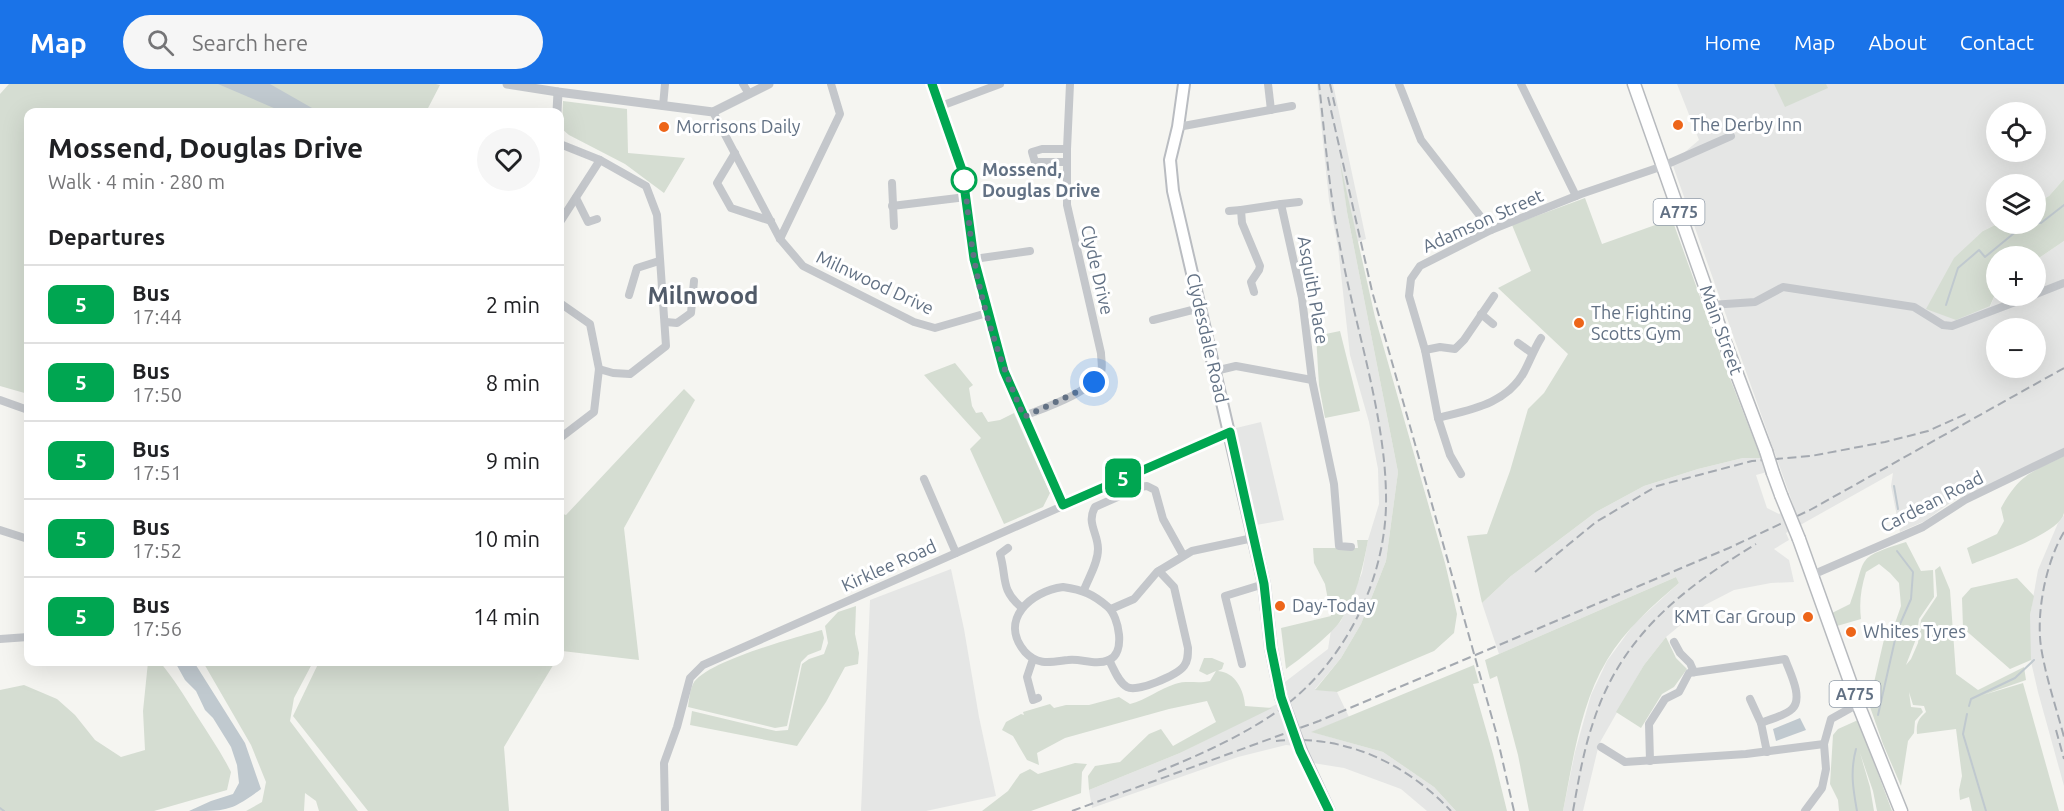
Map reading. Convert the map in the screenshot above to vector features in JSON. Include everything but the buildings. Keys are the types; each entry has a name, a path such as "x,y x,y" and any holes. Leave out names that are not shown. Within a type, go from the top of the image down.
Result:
{"main road":[{"name":"Clydesdale Road","path":"1184,84 1178,127 1170,160 1173,191 1264,584 1271,648 1281,697 1300,751 1329,811"},
{"name":"Main Street","path":"1634,84 1712,305 1812,575"},
{"name":"A775","path":"1812,575 1858,704 1901,811"}],"street":[{"path":"507,84 713,112 769,84"},
{"path":"663,106 665,84"},
{"path":"743,84 749,94"},
{"path":"780,238 840,114 831,84"},
{"path":"932,84 962,170 974,259 1004,371 1063,505"},
{"path":"941,106 1000,84"},
{"name":"Clyde Drive","path":"1024,417 1094,382 1102,370 1101,353 1067,205 1066,162 1070,84"},
{"path":"1268,84 1271,110"},
{"path":"1399,84 1421,140 1491,230"},
{"path":"1521,84 1576,196"},
{"path":"557,108 558,92"},
{"path":"1178,127 1292,106"},
{"name":"Milnwood Drive","path":"713,112 780,238 802,266 914,322 935,328 987,313"},
{"name":"Adamson Street","path":"1461,474 1450,455 1438,418 1425,350 1409,296 1411,279 1420,266 1491,230 1576,196 1663,166 1731,136"},
{"path":"564,146 600,160 646,186 657,215 666,346 630,374 599,369"},
{"path":"1066,162 1035,162 1032,152 1042,149 1067,149"},
{"path":"735,153 717,183 731,208 771,221"},
{"path":"564,216 600,160"},
{"path":"892,183 894,226"},
{"path":"892,206 966,197"},
{"path":"576,198 592,220 589,231"},
{"path":"1229,211 1299,202"},
{"name":"Asquith Place","path":"1281,204 1302,298 1311,380 1334,484 1339,546 1351,547"},
{"path":"1241,210 1242,223 1260,266 1251,282 1254,292"},
{"path":"974,259 1030,251"},
{"path":"628,295 638,268 659,261"},
{"path":"666,322 677,323 691,313 694,281"},
{"path":"2046,290 2064,283"},
{"path":"1712,305 1755,302 1783,287 1914,306 1944,325 1952,326 2005,306"},
{"path":"1425,350 1440,347 1455,349 1464,340 1494,297"},
{"path":"564,306 590,324 599,369 594,412 564,435"},
{"path":"1153,320 1200,308"},
{"path":"1481,314 1493,324"},
{"path":"1438,418 1496,400 1513,387 1523,374 1540,338"},
{"path":"1518,343 1532,353"},
{"path":"1215,371 1236,366 1311,380"},
{"path":"0,400 24,409"},
{"name":"Kirklee Road","path":"665,811 664,763 677,727 690,678 703,665 1230,432"},
{"name":"Cardean Road","path":"1812,575 1923,527 1965,500 2064,452"},
{"path":"924,479 956,554"},
{"path":"1084,590 1097,559 1098,547 1090,519 1092,512 1095,507 1140,487 1148,486 1155,490 1163,519 1183,555"},
{"path":"0,530 24,537"},
{"path":"1111,609 1134,599 1159,571 1183,555 1253,538"},
{"path":"1000,555 1008,548"},
{"path":"989,552 1000,555"},
{"path":"1000,555 1005,573 1005,587 1010,598 1021,607"},
{"path":"1109,660 1121,683 1129,689 1159,681 1185,664 1188,658 1188,648 1174,587 1159,571"},
{"path":"1242,664 1225,596 1264,584"},
{"path":"1053,588 1084,590 1111,609 1119,633 1118,651 1109,660 1094,662 1071,659 1047,663 1034,659 1026,654 1016,636 1015,628 1021,607 1042,592 1053,588"},
{"path":"0,639 24,637"},
{"path":"1674,642 1694,672"},
{"path":"1034,659 1027,677 1033,700 1038,699"},
{"path":"1650,761 1649,724 1665,699 1679,692 1689,674 1694,672 1785,659 1796,692 1796,705 1791,711 1761,723"},
{"path":"1750,699 1761,723 1767,752"},
{"path":"1805,811 1822,788 1826,769 1824,744 1832,719 1858,704"},
{"path":"1601,747 1625,762 1767,752 1824,744"}],"shaded area":[{"path":"9,84 440,85 428,108 24,108 24,393 0,386 0,94"},
{"path":"218,84 270,84 312,108 274,108"},
{"path":"1317,84 1333,84 1366,239 1357,242 1342,173 1347,212 1398,472 1386,561 1361,624 1341,658 1315,689 1337,692 1349,717 1312,732 1383,752 1434,787 1456,811 1427,811 1401,789 1344,768 1313,763 1306,747 1286,745 1238,757 1092,808 1089,790 1180,753 1289,698 1285,682 1328,649 1331,630 1341,621 1362,573 1368,540 1379,504 1378,469 1369,422 1350,355 1338,247 1329,200"},
{"path":"1677,84 2064,84 2064,179 2046,198 2046,174 1986,174 1986,230 1983,231 1986,306 1990,307 2046,306 2046,253 2064,241 2064,448 1995,485 1954,500 1925,521 1900,532 1891,486 1893,473 1786,533 1789,540 1774,549 1789,560 1794,582 1771,583 1734,590 1705,605 1666,637 1644,665 1599,744 1583,811 1563,811 1575,752 1591,695 1607,661 1634,624 1679,583 1676,577 1499,654 1482,603 1511,576 1596,512 1644,486 1698,469 1743,458 1761,458 1767,472 1756,475 1767,508 1779,514 1794,507 1672,163 1699,140"},
{"path":"1774,84 1826,84 1828,88 1785,107"},
{"path":"563,101 627,109 628,153 685,158 664,193 625,164 569,135 564,131"},
{"path":"1340,162 1375,317 1445,563 1457,614 1454,633 1434,651 1337,692 1315,690 1341,658 1361,624 1386,561 1398,472 1347,212"},
{"path":"2064,179 2064,241 2046,253 2046,246 1986,246 1986,306 1990,306 1956,320 1926,309 1954,258 1983,231 1986,230 1986,234 2046,234 2046,198"},
{"path":"1585,198 1602,244 1672,219 1761,458 1743,458 1644,486 1596,512 1511,576 1482,603 1467,536 1487,534 1510,471 1528,409 1544,393 1568,354 1498,288 1531,271 1512,225"},
{"path":"1340,331 1360,411 1325,418 1319,385 1316,336"},
{"path":"955,363 973,385 969,388 972,406 976,413 982,412 988,422 1000,420 1014,413 1050,493 1043,507 1004,524 970,449 981,438 924,375"},
{"path":"684,389 695,400 624,528 639,660 564,651 564,514 566,515"},
{"path":"1261,422 1284,520 1256,525 1232,429"},
{"path":"2064,456 2064,513 2060,521 2038,536 1972,564 1967,548 1997,534 2004,521 2001,508 2014,488 2034,471"},
{"path":"2064,515 2064,786 2029,653 2030,615 2038,570 2058,523"},
{"path":"1357,540 1368,540 1359,581 1347,611 1331,632 1286,669 1281,628 1331,616 1325,584 1314,563 1313,548 1358,548"},
{"path":"1906,542 1921,571 1933,570 1934,597 1919,619 1916,639 1906,665 1918,643 1921,620 1937,596 1935,570 1940,566 1950,590 1956,674 1978,690 2024,667 2026,680 1983,695 2023,683 2059,811 1972,811 1969,797 1960,800 1959,790 1962,776 1956,729 1917,734 1918,722 1926,712 1924,706 1913,705 1909,692 1911,707 1921,708 1923,712 1915,721 1914,733 1908,741 1901,786 1869,704 1885,635 1894,626 1901,606 1899,583 1879,564 1866,572 1861,595 1861,619 1837,626 1832,613 1850,604 1861,568 1869,557"},
{"path":"951,569 996,796 926,811 861,811 870,600"},
{"path":"1676,577 1679,583 1631,629 1614,649 1598,677 1584,714 1563,811 1529,811 1518,755 1497,676 1490,679 1485,660"},
{"path":"2017,578 2034,596 2030,615 2031,660 2010,669 1963,628 1962,598 1971,588"},
{"path":"856,606 855,634 859,653 858,664 845,667 826,702 797,746 690,725 692,711 776,731 788,730 802,664 824,654 828,643 825,626 838,612"},
{"path":"822,630 824,638 821,650 808,655 801,662 787,726 775,728 688,707 693,684 714,667 752,651"},
{"path":"1666,637 1676,658 1687,669 1674,687 1662,694 1641,728 1616,712 1644,665"},
{"path":"1204,658 1212,658 1224,663 1222,669 1218,671 1234,678 1238,683 1245,706 1272,708 1180,753 1089,790 1088,776 1095,766 1120,762 1149,734 1161,729 1173,746 1216,722 1207,701 1169,709 1065,738 1037,753 1039,765 1027,760 1013,736 1002,730 1006,722 1021,714 1024,715 1023,712 1050,704 1054,708 1066,705 1089,705 1119,697 1130,704 1175,684 1210,681 1216,671 1207,675 1199,671"},
{"path":"1474,665 1479,683 1473,684 1507,811 1456,811 1434,787 1383,752 1311,732"},
{"path":"148,666 163,666 231,772 227,790 154,811 0,811 0,690 24,685 57,699 75,715 95,740 121,757 145,750 143,711"},
{"path":"177,666 197,666 245,743 261,789 235,806 212,811 189,811 233,794 239,783 237,765 231,747 213,718 205,710 196,691 185,680"},
{"path":"205,666 311,666 294,698 290,721 358,811 319,811 316,801 305,793 304,811 246,811 262,802 266,782 251,745"},
{"path":"317,666 553,666 504,747 509,811 368,811 293,716"},
{"path":"1800,718 1806,730 1776,741 1773,729"},
{"path":"1858,720 1892,811 1877,811 1860,753 1874,811 1839,811 1838,800 1830,784 1833,735 1838,729"},
{"path":"1075,763 1087,764 1082,772 1081,793 1031,811 982,811 1008,791 1020,774 1030,769 1038,774"}],"waterway":[{"path":"2046,219 2064,205"},
{"path":"1946,305 1958,268 1979,250 1985,257 2013,234"},
{"path":"1894,486 1898,509"},
{"path":"1878,715 1897,631 1911,599 1913,572 1897,551"},
{"path":"1969,706 1971,699 2015,678 2034,660"},
{"path":"1967,714 1963,734 1986,811"},
{"path":"1856,749 1853,788 1857,811"},
{"path":"0,808 4,811"}],"railway":[{"path":"1158,772 1233,738 1275,713 1300,694 1322,671 1357,618 1370,588 1379,557 1385,526 1386,495 1380,432 1336,222 1319,84"},
{"path":"1330,84 1335,106"},
{"path":"1328,97 1372,291 1496,732 1514,811"},
{"path":"1072,811 1319,721 1729,548 1810,510 2064,368"},
{"path":"1535,572 1596,522 1657,486 1752,461 1811,456 1885,442 1928,431 1968,413"},
{"path":"2064,532 2047,572 2040,618 2041,647 2064,737"},
{"path":"1573,811 1583,757 1592,726 1618,667 1656,619 1678,599 1702,579 1756,544"},
{"path":"2056,730 2064,759"},
{"path":"1276,741 1325,742 1371,755 1414,778 1451,811"}],"bus line":[{"name":"5","path":"932,84 962,170 974,259 1004,371 1063,505 1230,432 1264,584 1276,678 1300,751 1329,811"}],"place":[{"name":"The Derby Inn","path":"1678,125"},
{"name":"Morrisons Daily","path":"664,127"},
{"name":"Mossend, Douglas Drive","path":"964,180"},
{"name":"The Fighting Scotts Gym","path":"1579,323"},
{"name":"Day-Today","path":"1280,606"},
{"name":"KMT Car Group","path":"1808,617"},
{"name":"Whites Tyres","path":"1851,632"}],"district":[{"name":"Milnwood","path":"703,296"}],"route":[{"path":"964,180 974,259 987,313 1004,371 1024,417 1094,382"}]}
